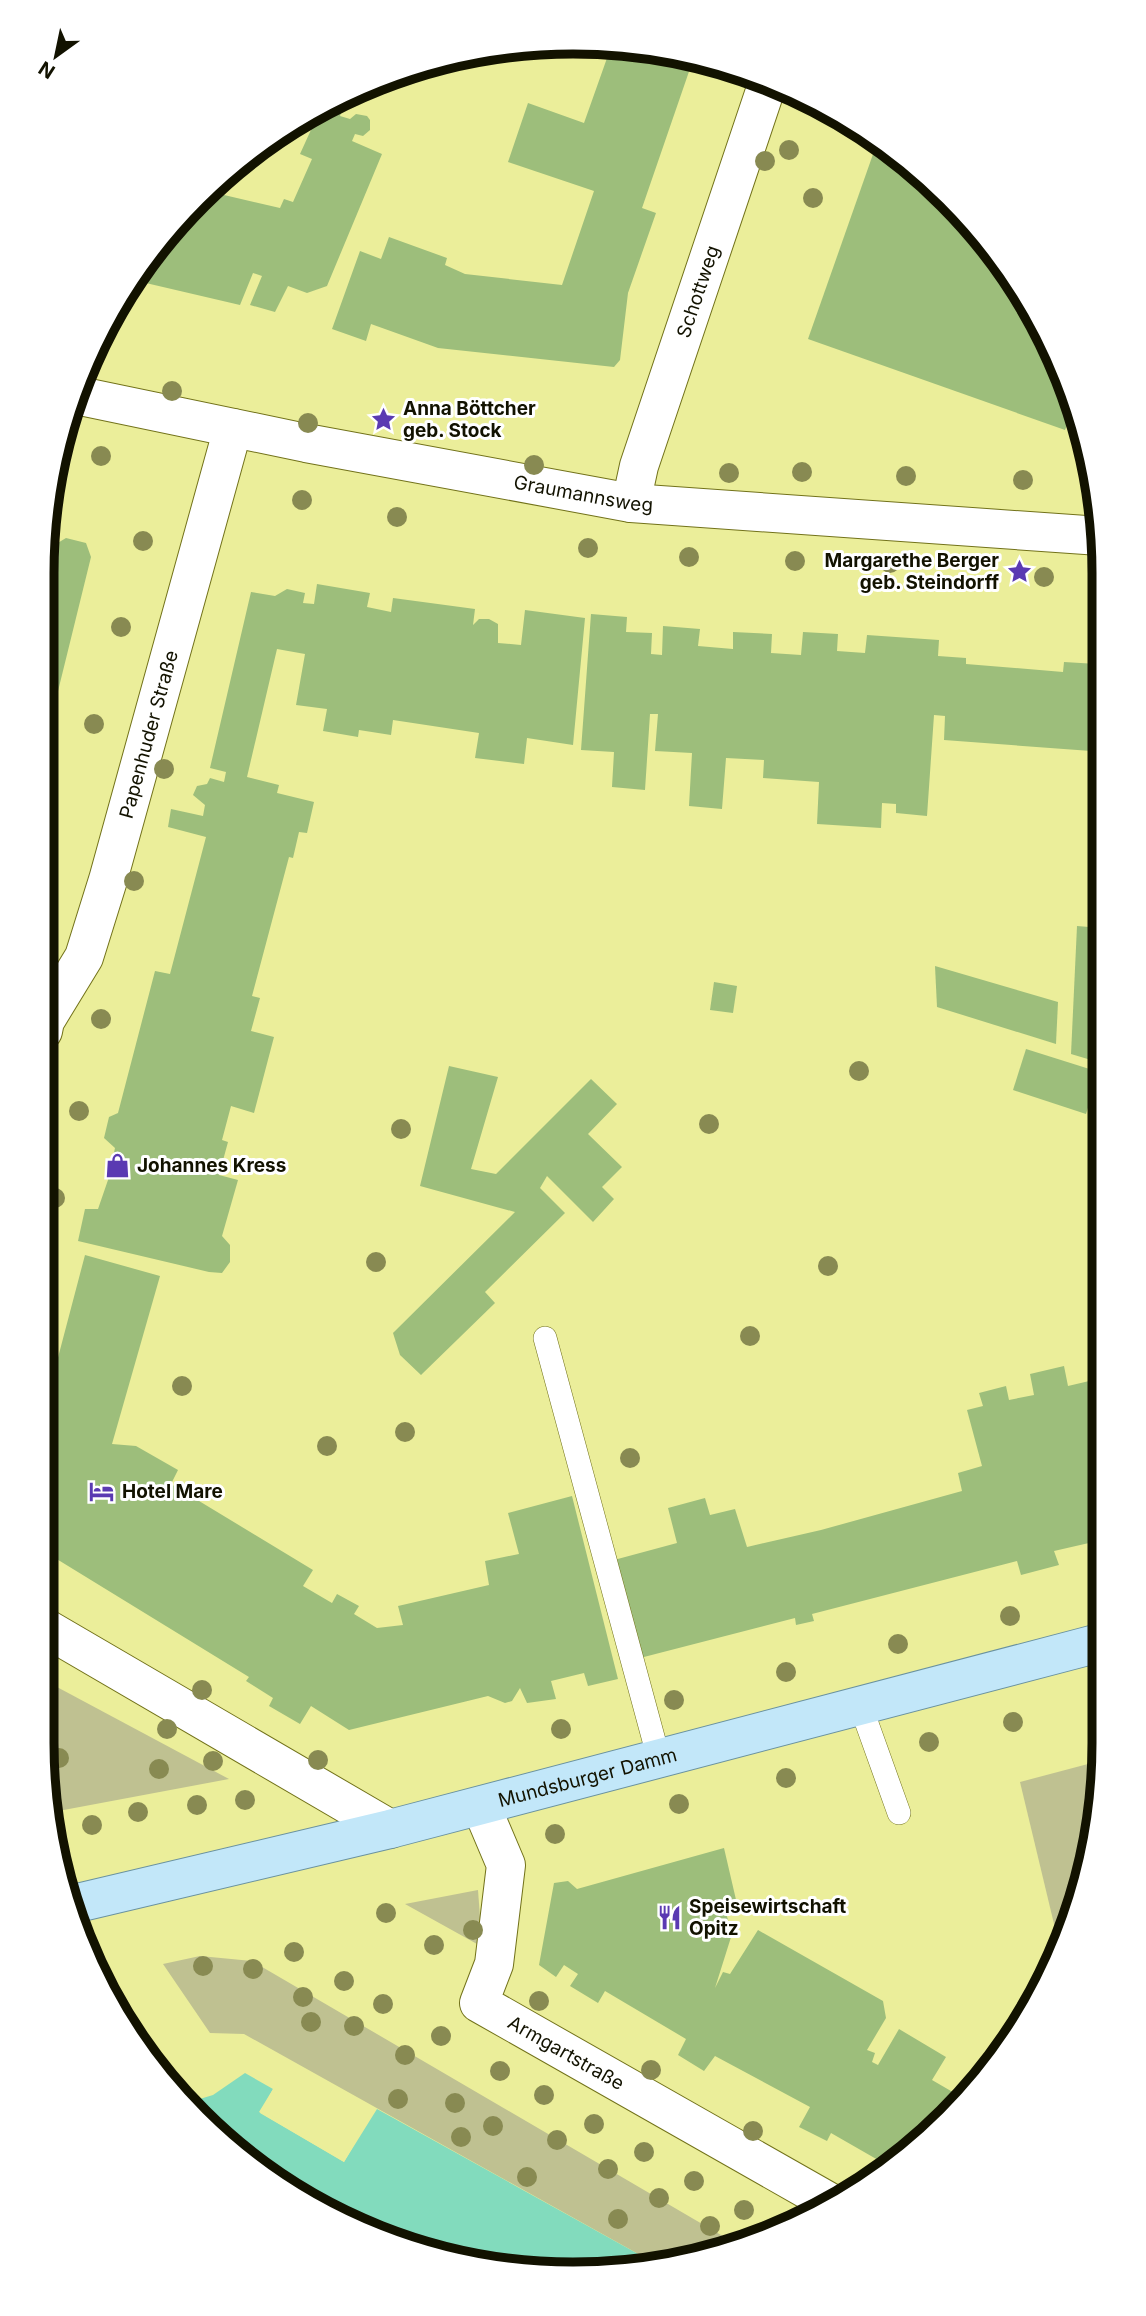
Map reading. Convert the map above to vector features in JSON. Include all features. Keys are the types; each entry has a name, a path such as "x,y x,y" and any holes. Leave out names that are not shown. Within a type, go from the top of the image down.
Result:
{"main road":[{"name":"Mundsburger Damm","path":"80,1902 481,1806 1092,1645"}],"street":[{"name":"Schottweg","path":"631,503 639,466 765,91"},
{"name":"Graumannsweg","path":"85,397 233,428 631,503 1091,535"},
{"name":"Papenhuder Straße","path":"54,1006 84,957 100,906 233,428"},
{"path":"54,1633 390,1829"},
{"name":"Armgartstraße","path":"481,1806 506,1866 494,1964 480,2003 822,2198"}],"lane":[{"path":"545,1338 659,1759"},
{"path":"861,1707 899,1813"}],"shaded area":[{"path":"54,1685 229,1779 59,1811 55,1777"},
{"path":"1091,1763 1082,1844 1056,1932 1020,1782"},
{"path":"478,1890 480,1917 477,1944 405,1904"},
{"path":"200,1956 252,1961 726,2238 674,2252 643,2257 244,2034 210,2033 163,1964"},
{"path":"245,2073 273,2089 260,2113 344,2162 377,2109 643,2257 573,2262 505,2257 439,2244 374,2222 314,2192 257,2155 197,2100 213,2095"}],"pier":[{"path":"273,2089 276,2091 264,2111 343,2157 356,2137 358,2138 344,2162 259,2112"}],"building":[{"path":"608,55 690,68 642,208 656,213 628,293 620,360 614,367 438,348 371,324 366,341 332,329 360,251 381,259 389,237 447,258 445,265 465,274 562,285 594,191 508,162 528,103 584,123"},
{"path":"343,109 340,116 350,119 356,114 367,116 370,130 363,136 355,134 352,141 382,154 327,286 307,293 288,286 275,312 250,305 262,276 253,273 240,305 144,282 183,231 219,194 280,208 284,199 293,202 312,159 300,154 313,124"},
{"path":"874,151 940,206 985,257 1038,344 1069,421 1065,430 808,339"},
{"path":"56,528 60,529 56,544 66,538 86,543 91,557 54,707 54,573"},
{"path":"317,584 370,593 367,607 391,612 393,598 475,609 473,625 479,619 489,619 498,624 498,643 521,645 525,610 585,618 573,745 527,738 524,764 475,758 479,733 393,720 391,735 359,730 358,737 323,731 327,709 296,705 305,654 277,649 247,777 279,785 277,793 314,802 307,833 299,832 293,858 289,857 252,996 260,998 251,1031 274,1037 254,1113 231,1106 222,1140 228,1142 219,1175 238,1180 222,1236 230,1245 230,1262 222,1273 209,1272 78,1241 85,1209 98,1209 108,1180 115,1148 104,1138 109,1117 118,1113 155,971 170,974 206,837 168,827 171,809 203,816 205,805 193,795 197,786 207,784 210,778 224,782 226,772 210,768 251,592 275,596 287,589 305,593 303,603 314,604"},
{"path":"591,614 627,617 626,632 652,633 651,654 662,655 663,626 700,629 698,646 733,649 733,632 772,634 771,653 801,655 803,632 838,634 837,651 865,653 867,635 939,640 938,656 966,658 966,664 1063,672 1064,662 1092,664 1092,810 1088,810 1091,751 944,740 945,716 934,715 927,816 896,813 896,804 882,803 881,828 817,824 819,782 763,778 764,760 726,758 722,809 689,806 692,753 655,751 658,714 650,714 645,790 612,787 614,752 581,750"},
{"path":"1077,926 1092,927 1092,1060 1071,1054"},
{"path":"935,966 1058,1002 1056,1044 937,1007"},
{"path":"714,982 737,986 733,1013 710,1010"},
{"path":"1026,1049 1092,1070 1092,1095 1086,1114 1013,1090"},
{"path":"449,1066 498,1077 471,1169 496,1174 591,1079 617,1104 588,1134 622,1167 602,1187 614,1199 593,1222 547,1176 540,1188 565,1213 485,1292 495,1303 421,1375 400,1355 393,1333 515,1212 420,1186"},
{"path":"85,1255 160,1276 112,1444 136,1446 178,1470 171,1484 313,1570 303,1586 332,1603 337,1594 359,1606 354,1614 377,1628 403,1625 398,1606 489,1585 485,1561 519,1554 508,1513 572,1496 618,1679 588,1686 584,1673 551,1681 556,1699 527,1703 520,1688 512,1701 505,1703 488,1696 349,1730 311,1706 300,1724 269,1706 273,1698 246,1681 249,1677 54,1557 54,1373"},
{"path":"1064,1366 1068,1386 1092,1380 1092,1542 1054,1551 1059,1565 1021,1575 1017,1561 812,1614 814,1621 796,1625 795,1618 640,1658 614,1560 677,1543 668,1508 705,1498 710,1515 735,1509 747,1547 821,1530 962,1491 958,1473 982,1466 967,1410 983,1406 979,1393 1006,1386 1009,1400 1034,1395 1030,1374"},
{"path":"724,1848 737,1904 724,1906 732,1934 715,1988 723,1972 730,1974 758,1930 883,2001 886,2018 867,2050 875,2053 872,2062 878,2065 899,2029 946,2057 932,2080 955,2093 915,2133 880,2161 831,2133 827,2141 799,2127 810,2107 715,2056 704,2071 678,2055 686,2039 605,1991 598,2003 570,1986 578,1974 564,1965 556,1977 539,1965 554,1883 568,1881 577,1889"}],"place":[{"name":"Anna Böttcher geb. Stock","path":"383,419"},
{"name":"Margarethe Berger geb. Steindorff","path":"1019,571"},
{"name":"Johannes Kress","path":"117,1165"},
{"name":"Hotel Mare","path":"102,1491"},
{"name":"Speisewirtschaft Opitz","path":"669,1917"}]}
